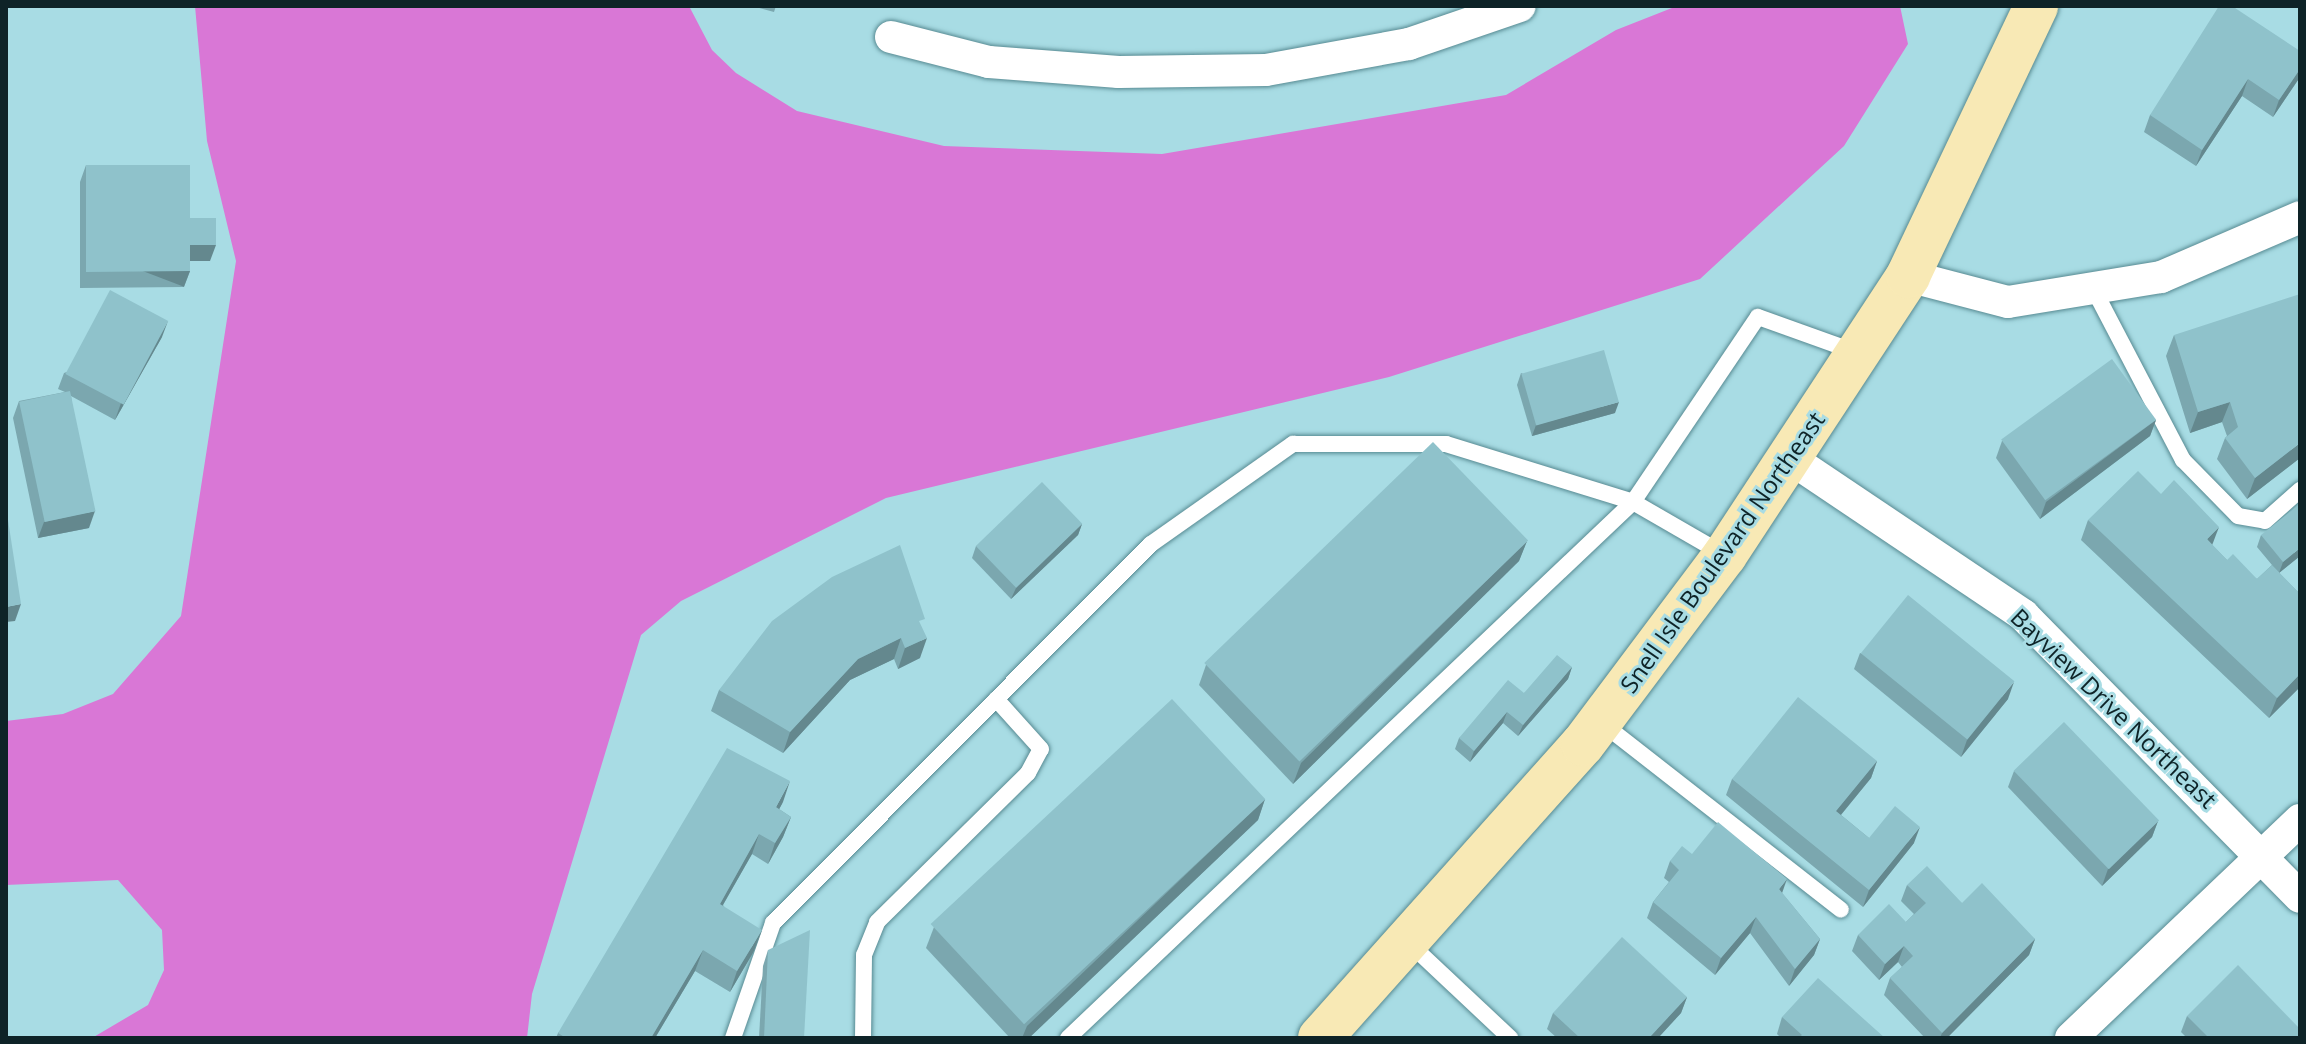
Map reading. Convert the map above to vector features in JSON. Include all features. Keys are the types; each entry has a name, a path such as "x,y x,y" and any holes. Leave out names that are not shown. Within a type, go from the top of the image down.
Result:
{"street":[{"path":"891,37 989,62 1119,72 1266,70 1409,44 1520,6"},
{"name":"Snell Isle Boulevard Northeast","path":"1320,1038 1600,722 1725,555 1791,459 1908,276 2036,6"},
{"path":"1908,276 2008,302 2161,277 2300,217"},
{"name":"Bayview Drive Northeast","path":"1791,459 2023,615 2261,853 2300,897"},
{"path":"2071,1038 2261,853 2300,820"}],"lane":[{"path":"2093,288 2183,460 2238,516 2265,521 2300,490"},
{"path":"1068,1038 1633,502 1758,317 1858,353"},
{"path":"733,1038 773,923 1151,544 1293,444 1446,444 1633,502 1725,555"},
{"path":"863,1038 864,955 877,922 1028,773 1041,749 996,699"},
{"path":"1600,722 1841,910"},
{"path":"1408,942 1510,1038"}],"shaded area":[{"path":"195,6 689,6 712,50 736,73 797,111 944,146 1162,154 1506,95 1616,30 1677,6 1900,6 1908,44 1844,146 1700,279 1389,377 886,498 681,601 641,635 532,994 527,1038 92,1038 148,1005 164,970 162,930 118,880 6,885 6,721 63,714 113,694 181,616 236,261 207,141"}],"building":[{"path":"2219,6 2232,6 2300,51 2300,69 2279,100 2248,79 2202,150 2150,115"},
{"path":"86,165 190,165 190,218 216,218 216,245 190,245 190,271 86,272"},
{"path":"110,290 168,321 124,405 65,374"},
{"path":"2300,294 2300,443 2255,478 2225,438 2238,427 2230,402 2198,412 2174,335"},
{"path":"1604,350 1619,402 1536,426 1521,374"},
{"path":"2112,359 2156,420 2045,500 2001,440"},
{"path":"70,391 96,511 45,522 19,402"},
{"path":"1433,442 1528,541 1299,761 1204,663"},
{"path":"2138,471 2161,494 2174,480 2219,527 2207,539 2227,560 2233,554 2257,579 2272,565 2300,594 2300,674 2277,698 2088,520"},
{"path":"1042,482 1082,524 1016,588 976,546"},
{"path":"2300,504 2300,548 2283,562 2261,535"},
{"path":"6,507 21,604 6,607"},
{"path":"900,545 925,619 919,621 927,638 905,648 901,638 858,659 790,732 719,690 772,621 832,577"},
{"path":"1908,595 2014,681 1967,740 1861,653"},
{"path":"1557,655 1572,667 1523,725 1507,712 1474,751 1459,738 1508,680 1524,693"},
{"path":"1798,697 1877,761 1836,811 1869,838 1895,806 1920,827 1869,890 1732,779"},
{"path":"1172,699 1265,799 1024,1024 931,924"},
{"path":"2064,722 2159,821 2109,869 2014,771"},
{"path":"727,748 790,781 776,807 791,817 775,843 759,834 720,904 762,930 737,971 703,950 651,1038 566,1038 558,1033"},
{"path":"1718,822 1787,879 1779,889 1820,939 1795,969 1756,917 1721,958 1653,902 1679,870 1670,861 1682,846 1692,854"},
{"path":"1927,866 1962,903 1982,883 2035,939 1942,1033 1890,978 1913,956 1904,946 1885,964 1858,935 1889,904 1906,922 1926,903 1907,885"},
{"path":"810,930 804,1038 764,1038 768,950"},
{"path":"1622,937 1687,997 1649,1038 1580,1038 1553,1013"},
{"path":"2238,965 2300,1029 2300,1038 2209,1038 2187,1016"},
{"path":"1818,978 1885,1038 1798,1038 1802,1035 1782,1017"}]}
